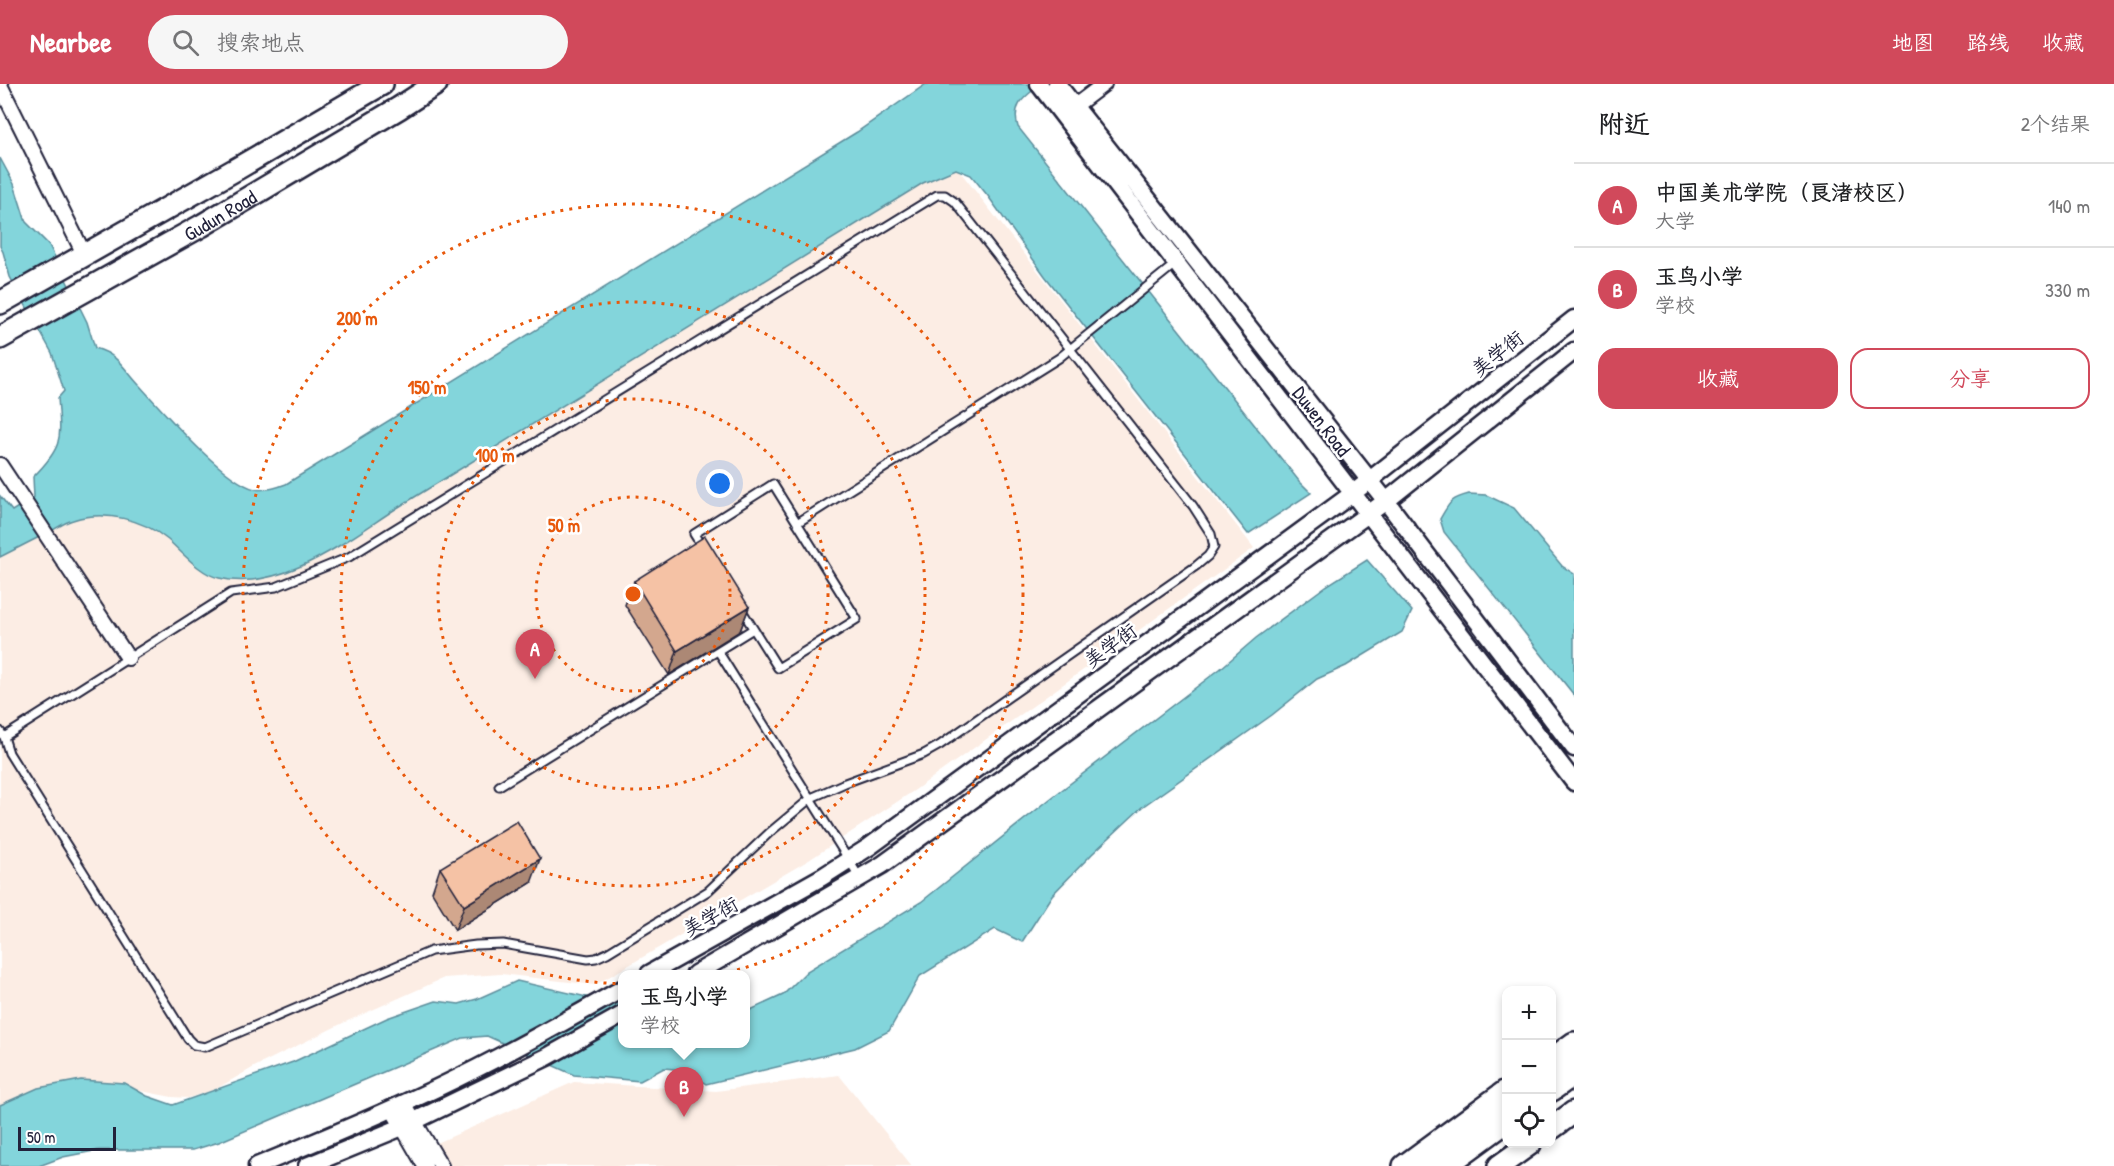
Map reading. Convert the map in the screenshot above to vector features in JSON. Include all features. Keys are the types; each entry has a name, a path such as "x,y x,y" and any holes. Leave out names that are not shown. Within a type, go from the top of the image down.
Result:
{"main road":[{"name":"Gudun Road","path":"8,299 382,84"},
{"name":"Gudun Road","path":"0,338 201,226 436,84"},
{"path":"1556,1056 1574,1043"},
{"path":"1556,1072 1574,1059"},
{"path":"1556,1087 1574,1074"},
{"path":"1404,1166 1502,1094"},
{"path":"1425,1166 1502,1110"},
{"path":"1556,1125 1574,1112"},
{"path":"1446,1166 1502,1125"},
{"path":"1499,1166 1523,1148"}],"street":[{"name":"Duwen Road","path":"1039,84 1062,100 1370,480 1574,748"},
{"path":"1062,100 1104,84"},
{"path":"0,86 76,261"},
{"name":"Duwen Road","path":"1062,100 1176,263 1574,782"},
{"name":"美学街","path":"658,970 849,860 1352,494 1574,319"},
{"path":"704,970 860,879 891,858 1368,515 1574,351"},
{"path":"0,465 129,658"},
{"path":"257,1166 398,1106 556,1027 618,991"},
{"path":"307,1166 408,1124 547,1057 618,1017"},
{"path":"398,1106 425,1166"},
{"path":"408,1124 441,1166"}],"lane":[{"path":"937,195 945,195 955,202 1069,349 1193,506 1211,534 1214,547 1208,556 940,746 812,798 769,833 708,891 596,958 503,944 431,951 205,1047 194,1045 188,1040 9,753 2,734 129,658 231,593 276,587 349,557 937,195"},
{"path":"797,523 1059,358 1176,263"},
{"path":"773,484 857,619 778,668 753,629 694,534 773,484"},
{"path":"499,786 753,629"},
{"path":"718,651 812,798 860,879"}],"shaded area":[{"path":"948,156 1254,548 915,790 809,860 595,985 501,974 444,978 343,1023 256,1066 214,1090 188,1098 115,1086 0,1117 0,544 118,490 233,568"},
{"path":"839,1075 912,1166 451,1166 437,1143 574,1082 716,1091"}],"water":[{"path":"926,84 1041,84 1025,97 1018,107 1016,119 1018,127 1299,481 1311,493 1248,534 1045,276 988,196 971,175 956,169 923,183 335,548 289,571 266,578 242,581 212,576 158,533 135,522 111,516 85,517 70,521 0,557 0,496 12,511 34,497 33,477 50,457 58,441 60,423 58,398 64,391 52,353 10,277 0,246 0,158 14,184 26,222 49,245 87,322 95,348 110,354 120,363 211,460 242,484 255,489 267,489 286,484 857,132"},
{"path":"1469,494 1486,495 1514,508 1562,566 1574,574 1574,695 1444,532 1440,519 1446,509 1454,500"},
{"path":"1367,560 1412,611 1402,632 1346,666 1317,679 1272,715 1142,807 1052,895 1022,942 995,929 920,976 889,1031 855,1048 706,1084 685,1070 664,1068 640,1081 574,1075 487,1036 463,1038 219,1142 193,1150 99,1150 63,1157 39,1166 0,1166 0,1105 38,1088 81,1080 124,1083 147,1096 173,1105 293,1062 387,1018 436,1001 459,1004 477,999 517,981 618,1004 618,1048 750,1048 750,1010 783,995 807,971 921,902 1050,799 1220,669 1256,638 1326,586"}],"building":[{"path":"705,536 749,607 677,651 634,581"},
{"path":"517,821 540,859 464,906 440,868"}],"place":[{"name":"中国美术学院（良渚校区）","path":"535,679"},
{"name":"玉鸟小学","path":"684,1117"}]}
